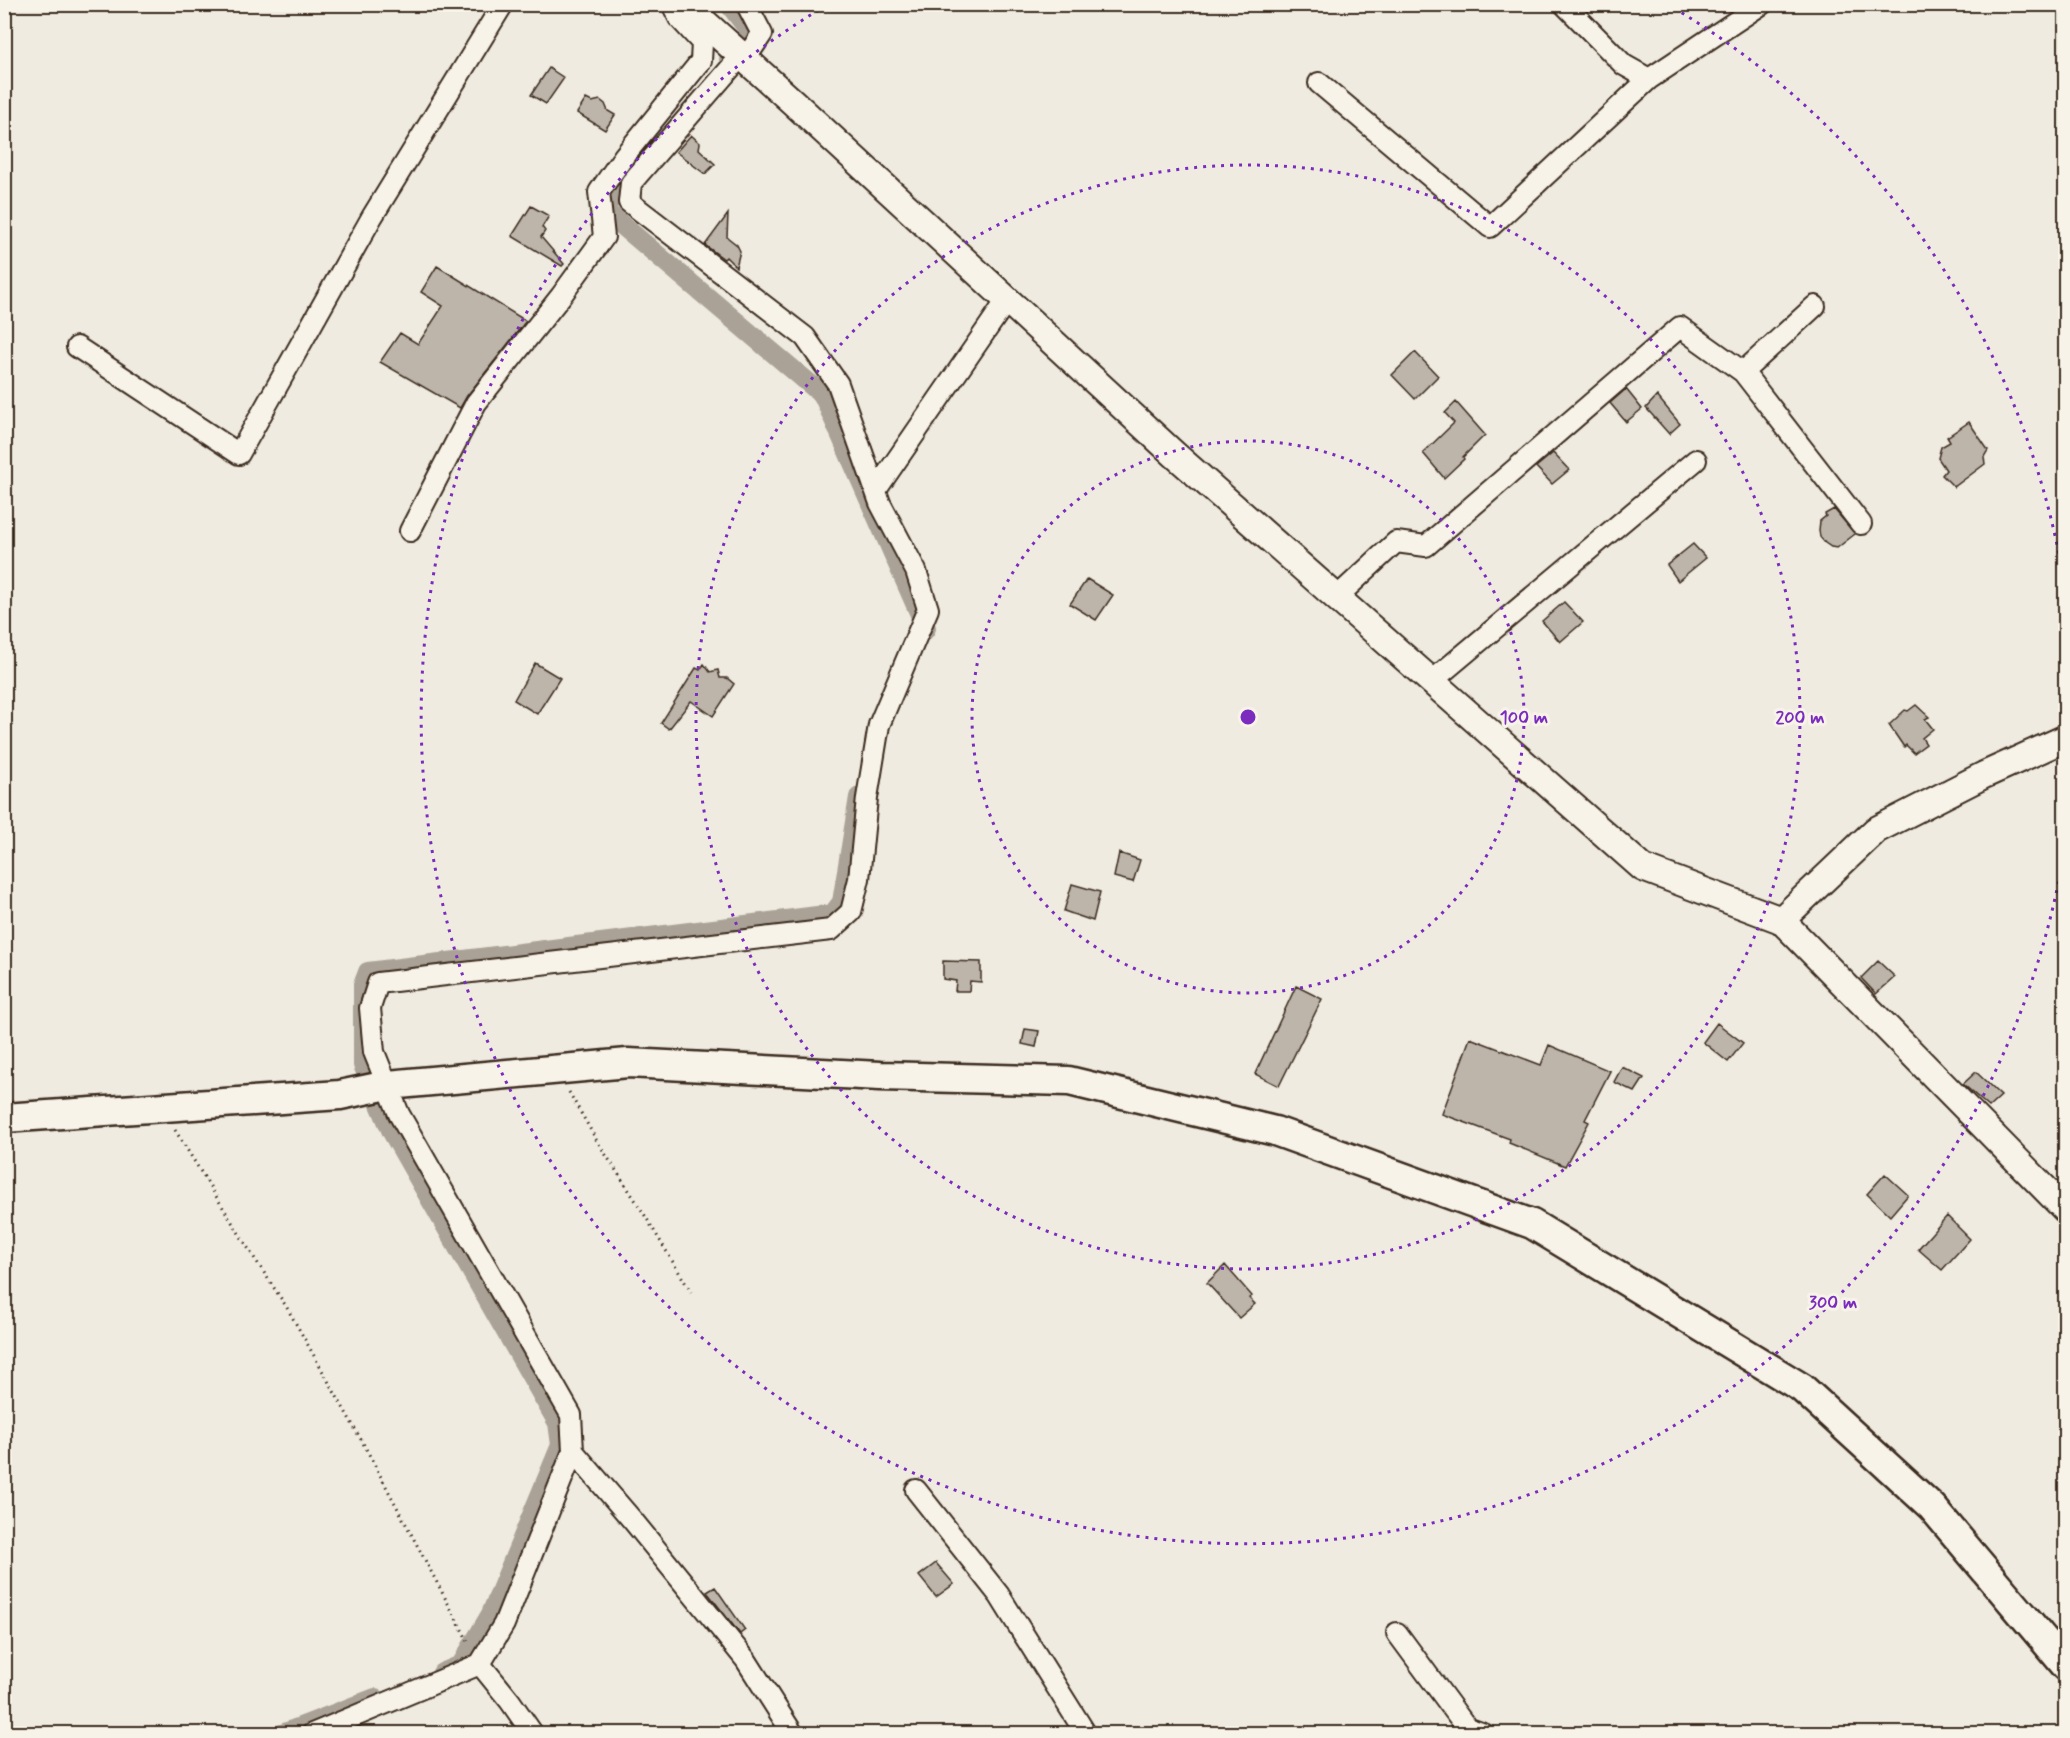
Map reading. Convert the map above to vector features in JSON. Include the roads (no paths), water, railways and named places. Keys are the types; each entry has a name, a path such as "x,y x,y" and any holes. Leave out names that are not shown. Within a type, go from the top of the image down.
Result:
{"main road":[{"path":"4,1118 340,1095 388,1085 628,1063 880,1076 1069,1081 1275,1131 1532,1224 1802,1388 1932,1507 2066,1666"}],"street":[{"path":"77,347 239,454 372,217 503,4"},
{"path":"410,531 476,403 561,296 604,237 599,192 624,156 701,61 702,43 678,18 672,4"},
{"path":"684,4 1174,454 1643,868 1781,920 2066,1210"},
{"path":"1564,4 1624,64 1649,79"},
{"path":"1319,83 1490,227 1649,79 1762,4"},
{"path":"312,1734 480,1664 504,1624 573,1451 571,1415 399,1114 374,1052 370,1008 378,983 831,930 851,912 859,879 867,798 879,725 928,609 916,571 880,503 838,384 805,338 629,202 632,183 762,34 748,5"},
{"path":"876,490 1007,300"},
{"path":"1743,372 1815,306"},
{"path":"1337,597 1396,542 1426,546 1680,327 1743,372 1861,524"},
{"path":"1432,681 1696,460"},
{"path":"1781,920 1876,830 1984,775 2066,738"},
{"path":"573,1451 746,1660 793,1734"},
{"path":"916,1490 999,1595 1086,1734"},
{"path":"1397,1633 1467,1728 1484,1734"},
{"path":"480,1664 533,1734"}],"waterway":[{"path":"729,4 751,33 729,60"},
{"path":"638,167 603,209 823,395 925,630"},
{"path":"442,1673 461,1665 491,1614 561,1445 558,1423 392,1132 363,1065 363,985 368,972 833,914 842,902 859,797"},
{"path":"282,1734 375,1698"}]}
